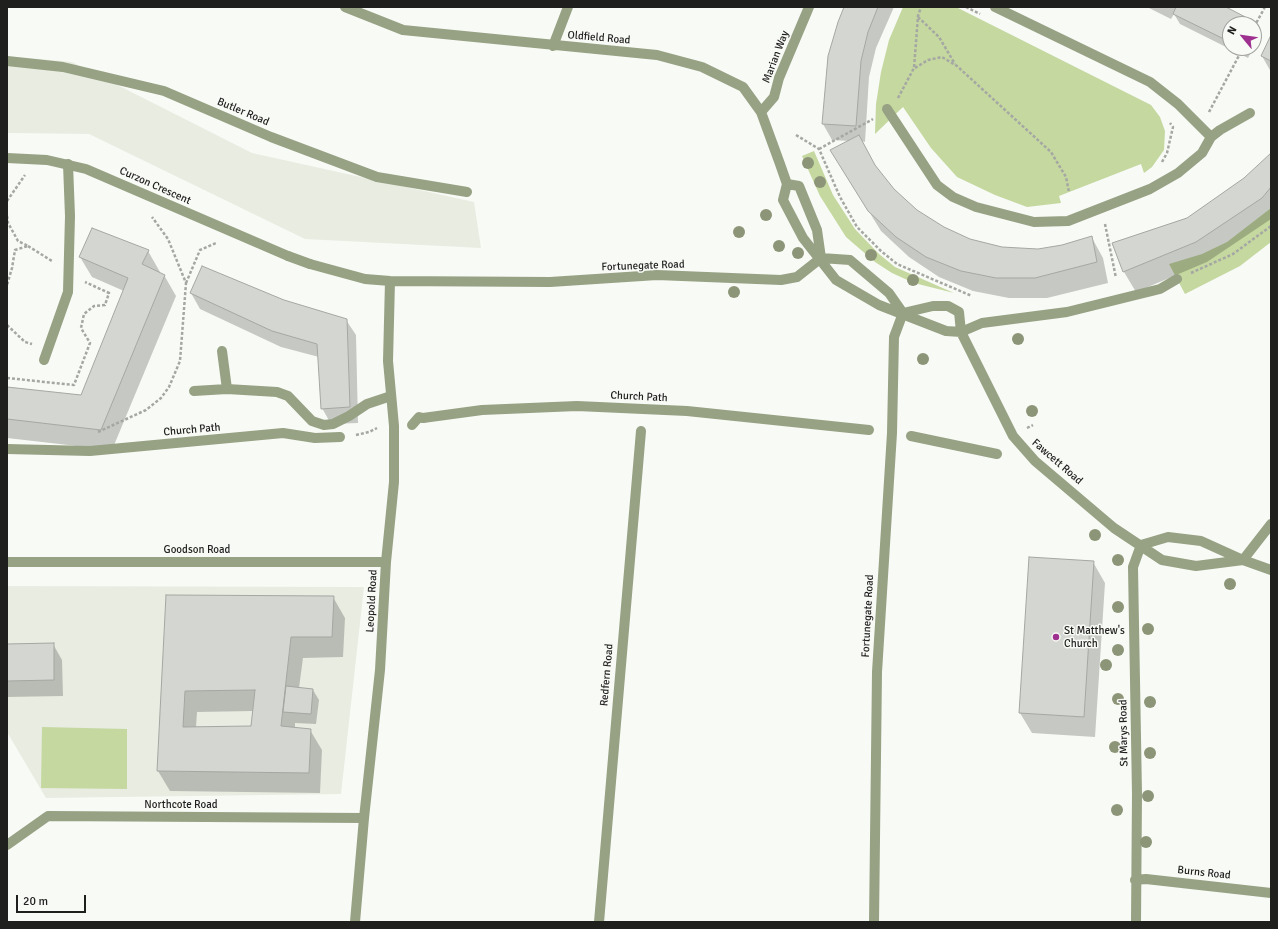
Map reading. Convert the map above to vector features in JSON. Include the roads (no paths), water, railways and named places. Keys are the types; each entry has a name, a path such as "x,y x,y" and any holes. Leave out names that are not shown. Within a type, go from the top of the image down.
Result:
{"street":[{"name":"Oldfield Road","path":"345,7 403,30 656,55 702,67 743,87 761,112 787,184 783,200 803,238 821,258"},
{"path":"553,46 568,7"},
{"name":"Marian Way","path":"761,112 774,97 779,78 809,7"},
{"path":"995,7 1150,82 1178,104 1211,137"},
{"name":"Butler Road","path":"7,61 63,67 164,91 271,137 377,177 467,192"},
{"path":"887,109 938,186 953,197 976,207 1034,222 1068,221 1150,189 1178,173 1202,153 1211,137 1220,130 1250,113"},
{"name":"Curzon Crescent","path":"7,158 25,158 86,168 288,256 310,264 365,279 390,281"},
{"path":"44,360 68,292 70,216 68,164"},
{"path":"787,184 799,186 817,230 821,258 836,280 880,305 946,331 961,332 982,323 1081,308 1160,288 1177,279"},
{"path":"821,258 850,260 889,293 903,314"},
{"name":"Fortunegate Road","path":"390,281 550,282 658,275 781,280 797,277 821,258"},
{"name":"Leopold Road","path":"355,922 364,818 380,670 386,562 394,482 395,441 388,355 390,281"},
{"name":"Fawcett Road","path":"903,314 934,306 948,306 959,312 961,332 1008,430 1022,449 1114,528 1162,560 1196,566 1243,560"},
{"name":"Fortunegate Road","path":"874,922 877,672 891,441 894,336 903,314"},
{"path":"222,351 227,389"},
{"path":"194,391 227,389 277,392 288,396 312,421 324,425 333,424 349,416 367,404 391,396"},
{"name":"Church Path","path":"412,425 419,417 423,418 482,410 585,406 687,411 869,430"},
{"name":"Redfern Road","path":"599,922 641,431"},
{"name":"Church Path","path":"7,449 90,451 283,433 315,438 340,437"},
{"path":"911,436 997,454"},
{"path":"1243,560 1271,524"},
{"path":"1140,545 1168,537 1201,541 1243,560 1271,570"},
{"name":"St Marys Road","path":"1136,922 1135,880 1137,794 1133,567 1140,545"},
{"name":"Goodson Road","path":"7,562 386,562"},
{"name":"Northcote Road","path":"7,846 48,816 364,818"},
{"name":"Burns Road","path":"1135,880 1146,879 1271,893"}],"place":[{"name":"St Matthew's Church","path":"1056,637"}]}
